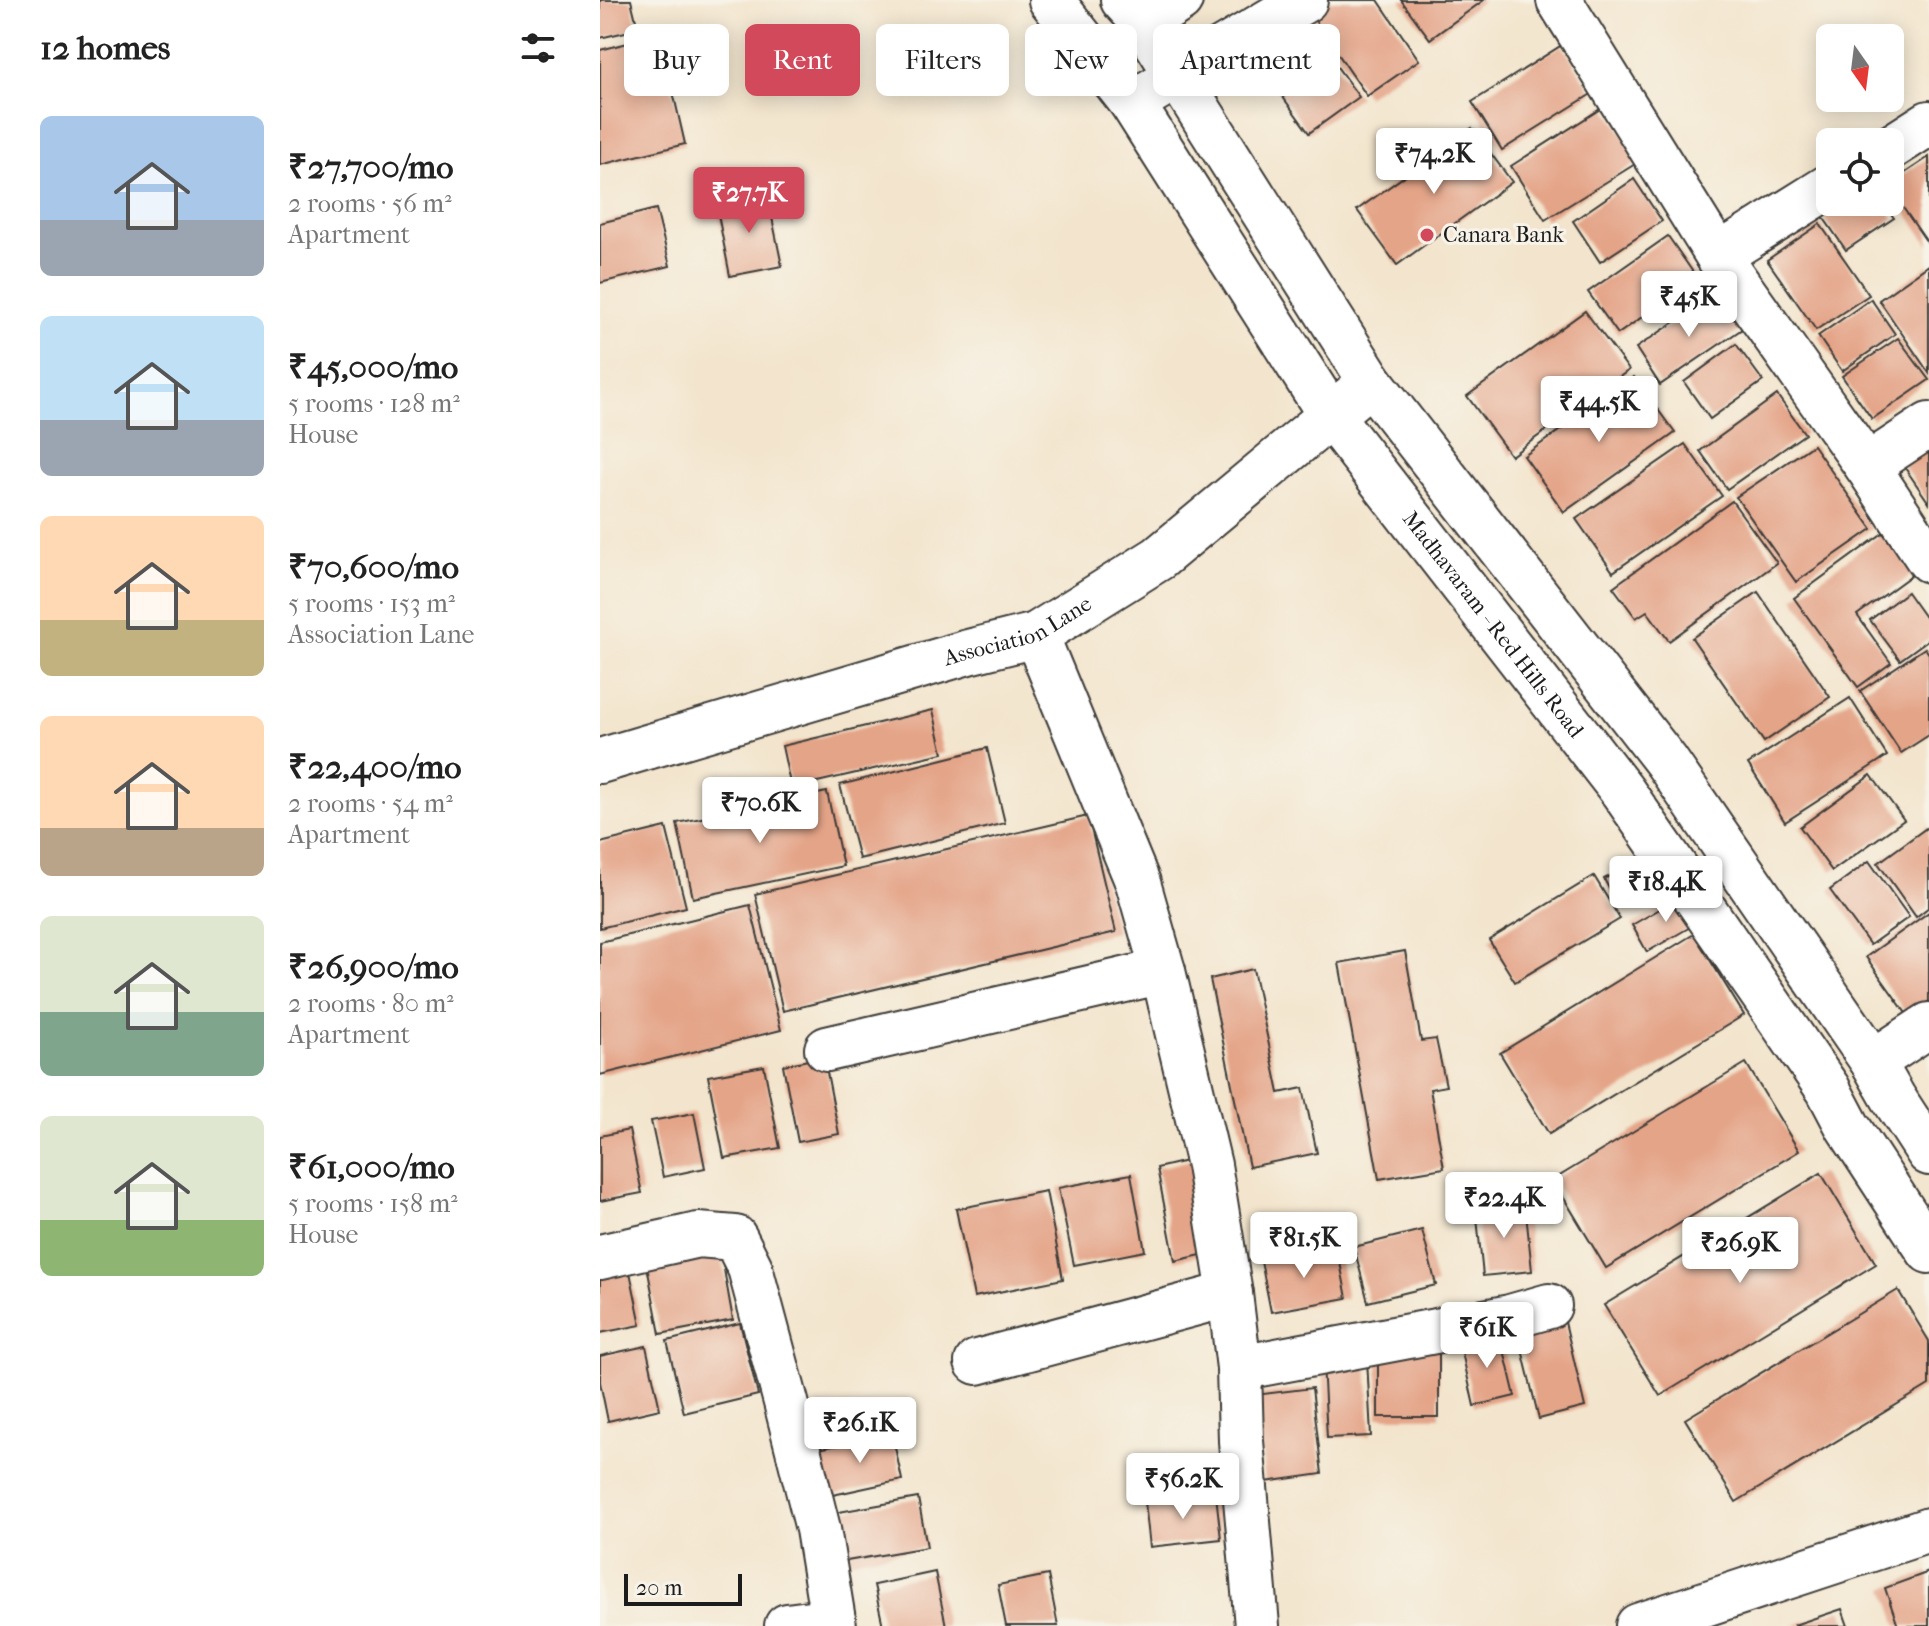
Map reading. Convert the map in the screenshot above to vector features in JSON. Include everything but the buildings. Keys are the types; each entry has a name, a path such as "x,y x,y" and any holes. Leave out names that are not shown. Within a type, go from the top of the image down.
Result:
{"street":[{"name":"Madhavaram - Red Hills Road","path":"1051,0 1132,103 1331,416 1623,792 1828,1089 1848,1127 1929,1251"},
{"path":"1153,40 1134,11 1180,0"},
{"path":"1265,24 1305,0"},
{"path":"1559,0 1718,256 1867,466 1929,560"},
{"path":"1132,103 1153,91"},
{"path":"1190,96 1371,382 1666,761 1873,1062 1929,1153"},
{"path":"1904,139 1929,123"},
{"path":"1718,256 1816,195"},
{"name":"Association Lane","path":"600,759 1036,635 1159,558 1371,382"},
{"path":"1867,466 1929,425"},
{"path":"1036,635 1138,883 1163,971 1209,1165 1239,1368 1241,1441 1257,1626"},
{"path":"827,1049 1163,971"},
{"path":"1873,1062 1929,1025"},
{"path":"600,1257 698,1235 735,1238 750,1268 786,1402 818,1529 834,1623 787,1626"},
{"path":"977,1362 1230,1294"},
{"path":"1239,1368 1510,1317 1549,1306"},
{"path":"1638,1626 1929,1530"}],"place":[{"name":"Canara Bank","path":"1427,235"}]}
